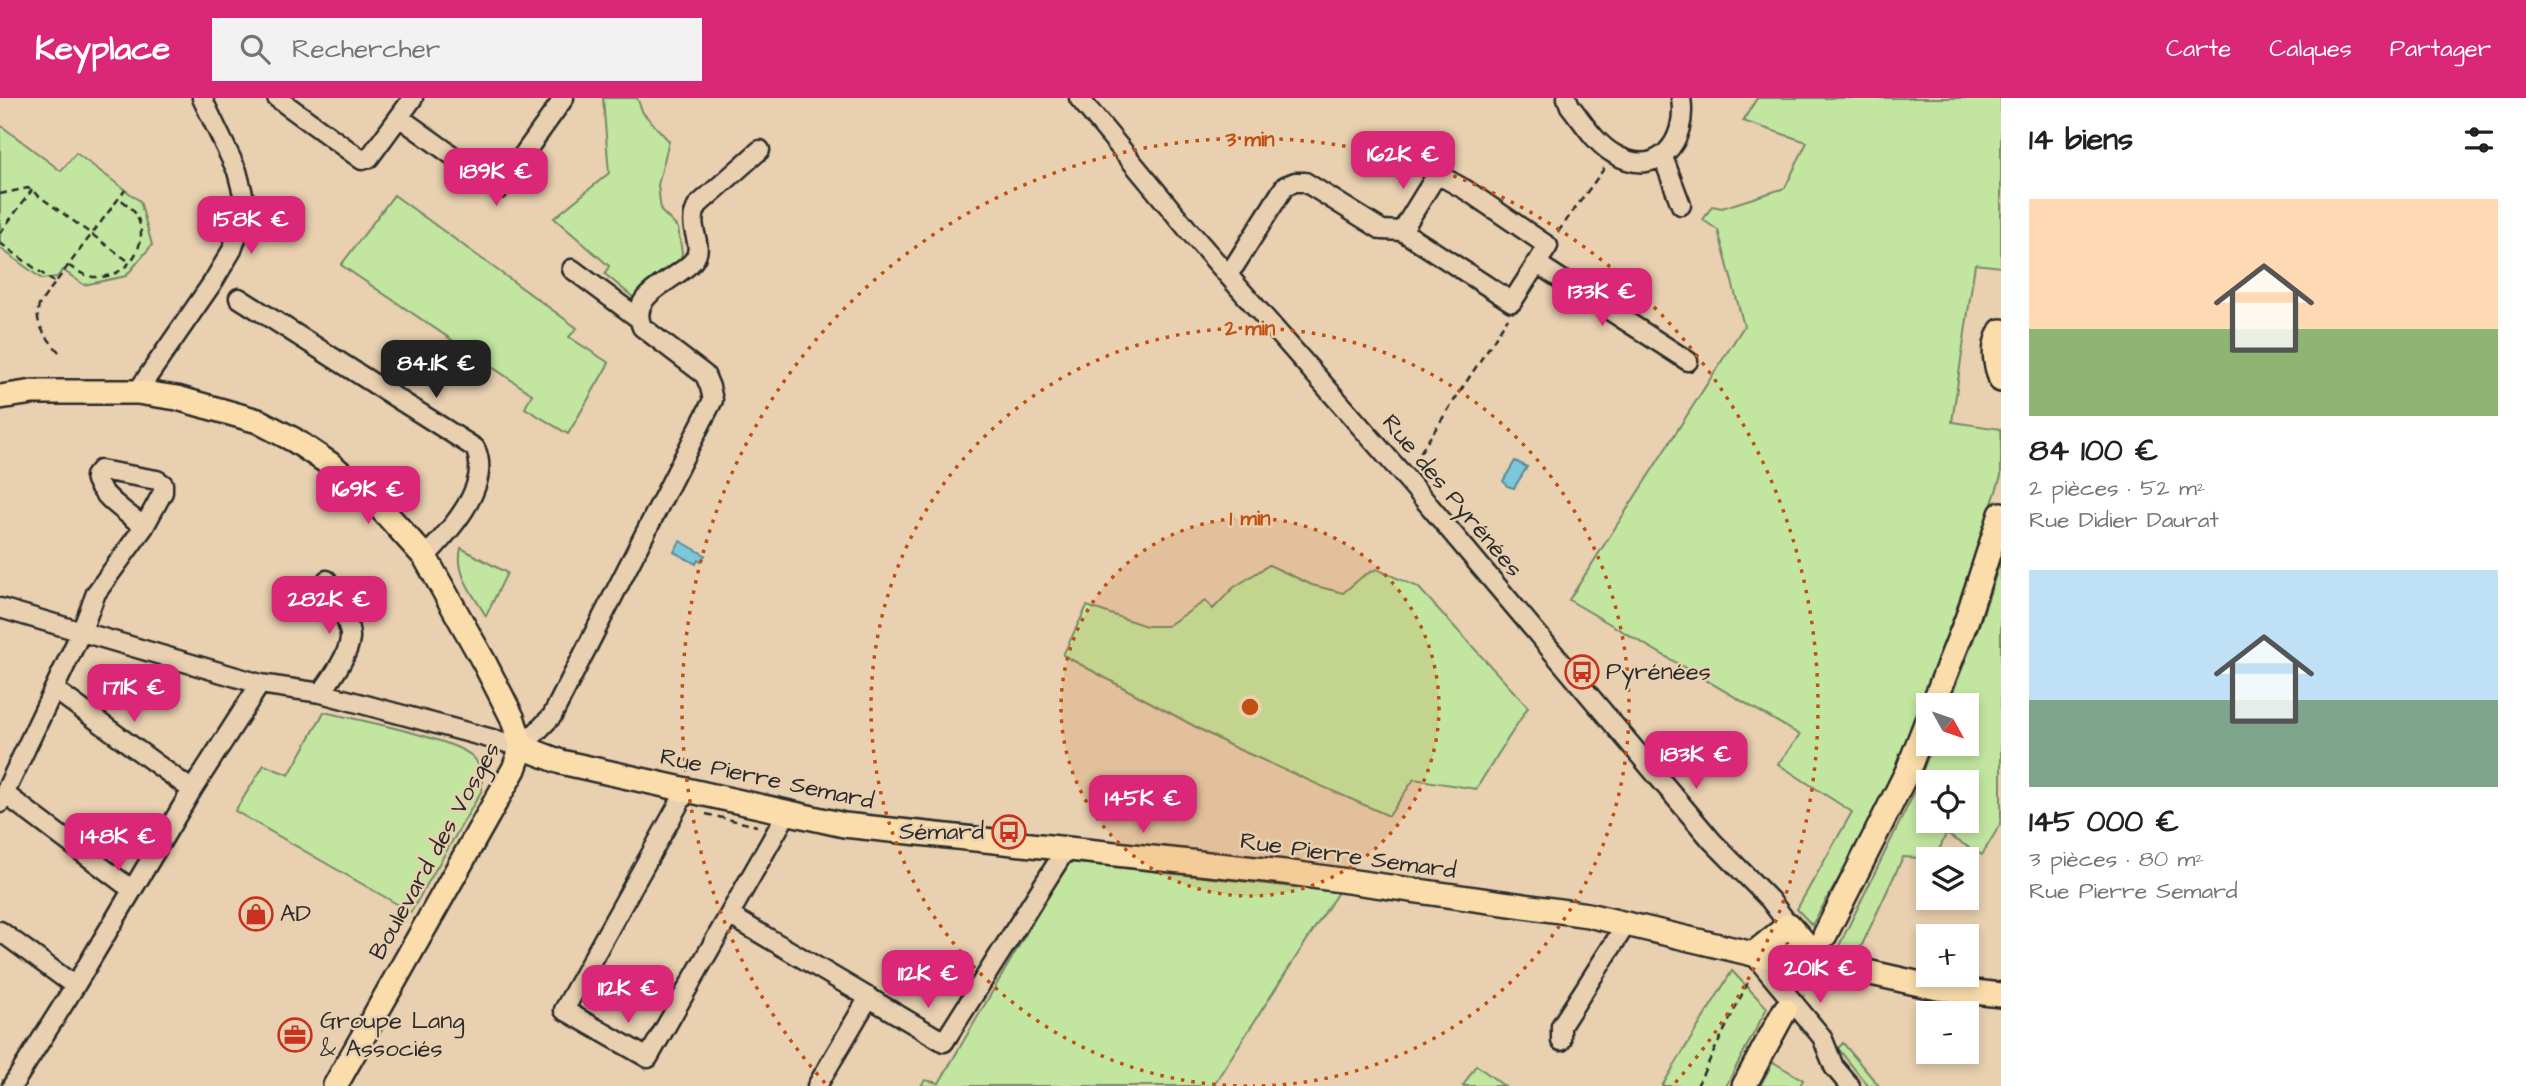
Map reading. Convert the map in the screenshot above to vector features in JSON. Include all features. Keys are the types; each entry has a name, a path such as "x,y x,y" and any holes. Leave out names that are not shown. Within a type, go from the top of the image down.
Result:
{"main road":[{"path":"2001,331 1996,339 1994,360 2001,380"},
{"path":"0,397 33,392 137,392 177,398 258,421 294,440 330,464 378,505 425,557 484,662 512,718 522,747"},
{"path":"1938,693 1967,619 2001,514"},
{"name":"Rue Pierre Semard","path":"522,747 561,762 844,825 1284,872 1588,915 1753,954 1779,957 1818,943"},
{"name":"Boulevard des Vosges","path":"335,1086 514,769 522,747"},
{"path":"1818,943 1908,770 1916,749"},
{"path":"1753,954 1789,925 1818,943 1840,966 1938,988 2001,995"},
{"path":"1744,1086 1785,1010"}],"street":[{"path":"137,392 213,282 232,250 243,219 243,194 237,171 202,98"},
{"path":"277,98 300,105 362,160 369,158 413,98"},
{"path":"399,117 499,189 565,98"},
{"name":"Rue des Pyrénées","path":"1079,98 1712,841 1770,900 1789,925"},
{"path":"1567,98 1570,106 1600,144 1614,155 1635,163 1651,162 1663,157 1672,147 1679,127 1681,98"},
{"path":"1402,231 1437,174 1436,149"},
{"path":"638,318 639,309 646,296 695,258 698,248 692,214 698,205 760,150"},
{"path":"1663,157 1681,205"},
{"path":"1227,274 1285,186 1305,182 1382,230 1402,231 1512,302 1548,246 1466,190 1437,174"},
{"path":"1536,263 1688,361"},
{"name":"Boulevard des Vosges","path":"522,747 552,716 713,400 705,375 642,327 638,318 572,269"},
{"path":"239,298 475,448 481,459 480,474 457,523 425,557"},
{"path":"131,889 3,799 82,630 96,593 144,527"},
{"path":"321,693 337,672 350,638 344,615 327,580"},
{"path":"0,608 260,684 321,693 522,747"},
{"path":"11,1082 75,986 131,889 260,684"},
{"path":"54,688 192,790"},
{"path":"686,791 564,1010 648,1058 787,813"},
{"path":"729,915 944,1042 1066,849"},
{"path":"1561,1041 1561,1026 1627,923"},
{"path":"0,931 75,986"},
{"path":"1753,954 1822,1037 1835,1067 1850,1086"},
{"path":"817,1086 869,997"}],"path":[{"path":"1548,246 1614,155"},
{"path":"0,194 28,188 32,190 131,262"},
{"path":"0,233 32,190"},
{"path":"59,352 42,330 36,313 40,303 125,190"},
{"path":"68,265 82,275 99,277 122,270 131,262 140,243 141,232 134,212 119,198"},
{"path":"0,243 55,283"},
{"path":"1404,477 1512,311 1512,302"},
{"path":"1696,1086 1750,979 1753,954"}],"green space":[{"path":"603,98 637,98 643,113 669,141 658,185 661,211 678,228 682,253 679,266 634,298 605,274 609,266 554,218 609,173"},
{"path":"1757,98 2001,98 2001,267 1975,264 1952,422 2001,429 2001,476 1961,598 1925,693 1916,693 1916,717 1873,819 1812,925 1797,909 1852,812 1778,764 1800,735 1569,600 1744,326 1718,230 1703,220 1712,206 1722,208 1785,188 1807,142 1743,121"},
{"path":"0,125 61,171 76,153 140,201 152,245 126,276 84,285 63,270 57,277 42,279 0,248"},
{"path":"394,195 577,328 569,337 609,363 568,434 525,408 532,394 341,265"},
{"path":"461,548 507,573 486,616 463,575"},
{"path":"2001,560 2001,823 1982,855 1979,853 1979,847 1968,847 1946,834 1940,847 1916,847 1916,858 1903,857 1854,962 1836,952 1916,788 1916,833 1979,833 1979,770 1923,770 1928,756 1979,756 1979,693 1953,693"},
{"path":"1269,565 1312,585 1343,593 1376,569 1418,587 1528,707 1476,789 1414,779 1389,816 1231,746 1063,655 1087,606 1146,626 1167,626 1205,601 1213,609 1233,588"},
{"path":"324,712 449,744 475,759 479,767 482,790 411,912 235,811 264,765 289,775"},
{"path":"1068,862 1338,892 1214,1084 1216,1086 921,1086 925,1080 939,1083"},
{"path":"1732,971 1767,1008 1726,1086 1662,1086"},
{"path":"1843,1043 1879,1086 1868,1086 1838,1048"},
{"path":"1773,1062 1803,1080 1800,1086 1760,1086"},
{"path":"1476,1065 1504,1086 1463,1086"}],"water":[{"path":"1515,461 1527,467 1514,488 1503,481"},
{"path":"680,541 705,555 701,561 698,560 696,564 674,552"}],"tunnel":[{"path":"1785,1010 1825,935"}],"place":[{"name":"Pyrénées","path":"1582,672"},
{"name":"Sémard","path":"1009,832"},
{"name":"AD","path":"256,914"},
{"name":"Groupe Lang & Associés","path":"295,1035"}]}
